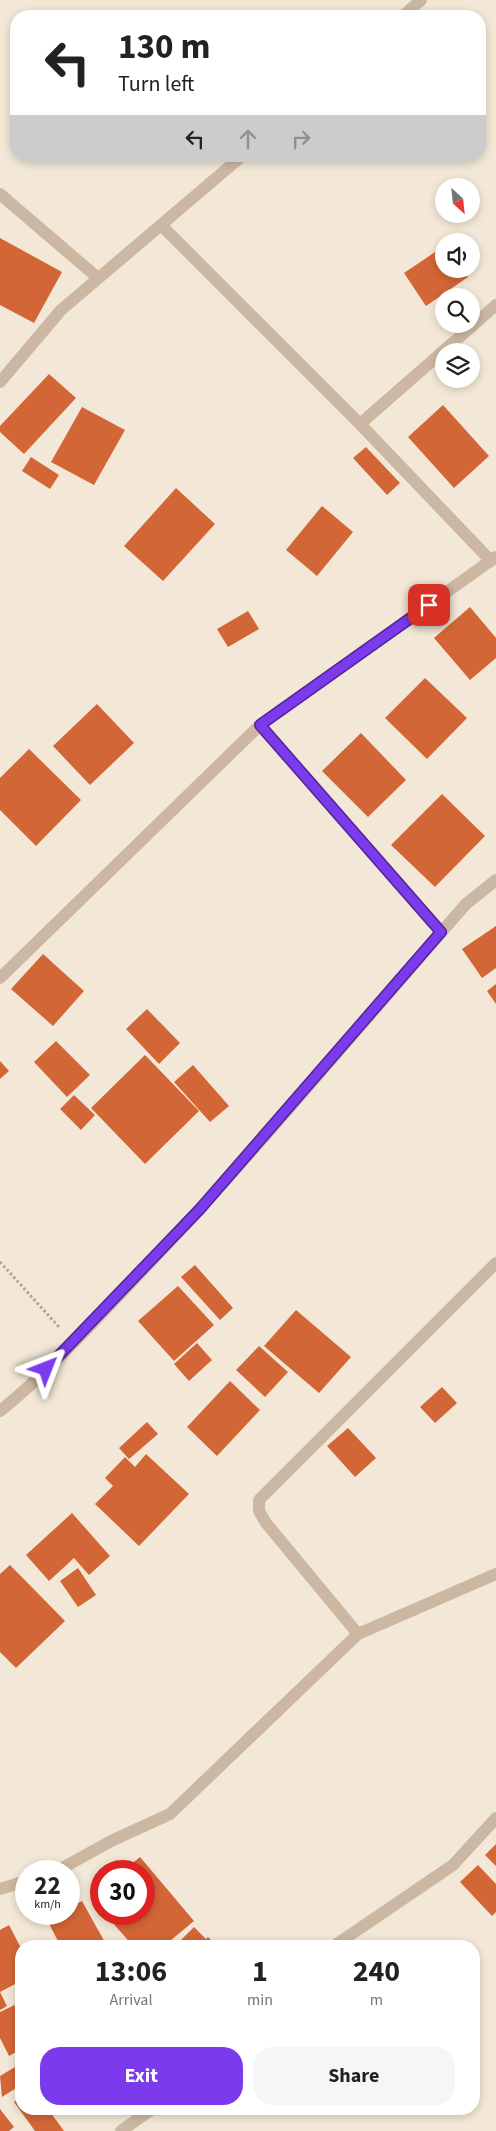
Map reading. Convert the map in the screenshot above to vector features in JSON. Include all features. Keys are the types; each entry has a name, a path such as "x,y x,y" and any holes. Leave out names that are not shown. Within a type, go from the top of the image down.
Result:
{"street":[{"path":"410,10 421,0"},
{"path":"0,382 60,310 162,226 235,162"},
{"path":"0,194 98,278"},
{"path":"0,978 260,725 493,559 162,226"},
{"path":"360,424 496,305"},
{"path":"260,725 441,932"},
{"path":"0,1411 19,1396 200,1209 466,904 496,880"},
{"path":"358,1634 266,1523 259,1511 259,1500 496,1263"},
{"path":"77,1860 111,1841 170,1814 358,1634 496,1574"},
{"path":"343,1940 453,1865 496,1818"},
{"path":"0,1889 15,1885"},
{"path":"121,2131 144,2115"}],"path":[{"path":"0,1262 72,1342"}],"building":[{"path":"0,238 62,272 34,323 0,305"},
{"path":"435,252 435,278 467,278 452,288 435,288 435,300 426,306 404,273"},
{"path":"49,374 76,398 24,454 0,432 0,426"},
{"path":"443,405 489,456 454,488 408,437"},
{"path":"82,407 125,430 94,485 51,462"},
{"path":"366,447 400,483 387,495 353,458"},
{"path":"31,457 59,475 50,489 22,471"},
{"path":"176,488 215,524 163,581 124,546"},
{"path":"322,506 353,532 317,576 286,550"},
{"path":"470,607 496,638 496,658 470,680 434,638"},
{"path":"248,611 259,629 228,647 217,629"},
{"path":"425,678 467,718 427,759 385,718"},
{"path":"97,704 134,743 90,785 53,746"},
{"path":"361,733 406,780 368,817 322,771"},
{"path":"29,749 81,800 36,846 0,810 0,778"},
{"path":"442,794 485,836 435,887 391,845"},
{"path":"496,926 496,968 482,978 462,949"},
{"path":"43,954 84,991 53,1026 11,989"},
{"path":"496,984 496,1004 487,991"},
{"path":"147,1009 180,1043 159,1064 126,1029"},
{"path":"56,1041 90,1075 67,1097 34,1062"},
{"path":"145,1055 199,1111 145,1164 91,1108"},
{"path":"0,1061 9,1071 0,1079"},
{"path":"193,1065 229,1106 210,1122 174,1082"},
{"path":"74,1095 95,1115 81,1130 60,1109"},
{"path":"195,1265 233,1308 220,1320 181,1277"},
{"path":"178,1286 214,1325 174,1361 138,1321"},
{"path":"296,1310 351,1357 319,1393 264,1346"},
{"path":"197,1343 212,1360 189,1381 174,1364"},
{"path":"259,1346 288,1372 265,1397 236,1370"},
{"path":"230,1381 260,1410 217,1456 187,1427"},
{"path":"442,1387 457,1403 435,1423 420,1407"},
{"path":"147,1422 158,1434 129,1459 119,1448"},
{"path":"348,1428 376,1458 355,1477 327,1446"},
{"path":"146,1454 189,1494 139,1546 95,1504 113,1486 105,1478 125,1457 135,1467"},
{"path":"72,1513 110,1556 89,1575 74,1558 49,1581 26,1555"},
{"path":"10,1565 65,1621 16,1668 0,1652 0,1574"},
{"path":"78,1568 96,1595 78,1607 60,1581"},
{"path":"496,1844 496,1866 485,1855"},
{"path":"478,1865 496,1884 496,1912 492,1916 460,1882"},
{"path":"155,1875 194,1921 171,1940 128,1940 115,1925 155,1925"},
{"path":"82,1901 90,1915 90,1925 95,1925 104,1940 57,1940 50,1925 80,1925 80,1902"},
{"path":"9,1925 17,1940 15,1940 15,1984 0,1992 0,1930"},
{"path":"194,1927 206,1939 205,1940 181,1940"},
{"path":"0,1992 7,2006 0,2010"},
{"path":"15,2005 15,2052 9,2056 0,2038 0,2012"},
{"path":"15,2067 15,2089 2,2097 0,2076"},
{"path":"0,2109 14,2127 9,2131 0,2131"},
{"path":"23,2115 52,2115 64,2131 35,2131"}],"route":[{"path":"46,1369 200,1209 441,932 260,725 429,605"}]}
